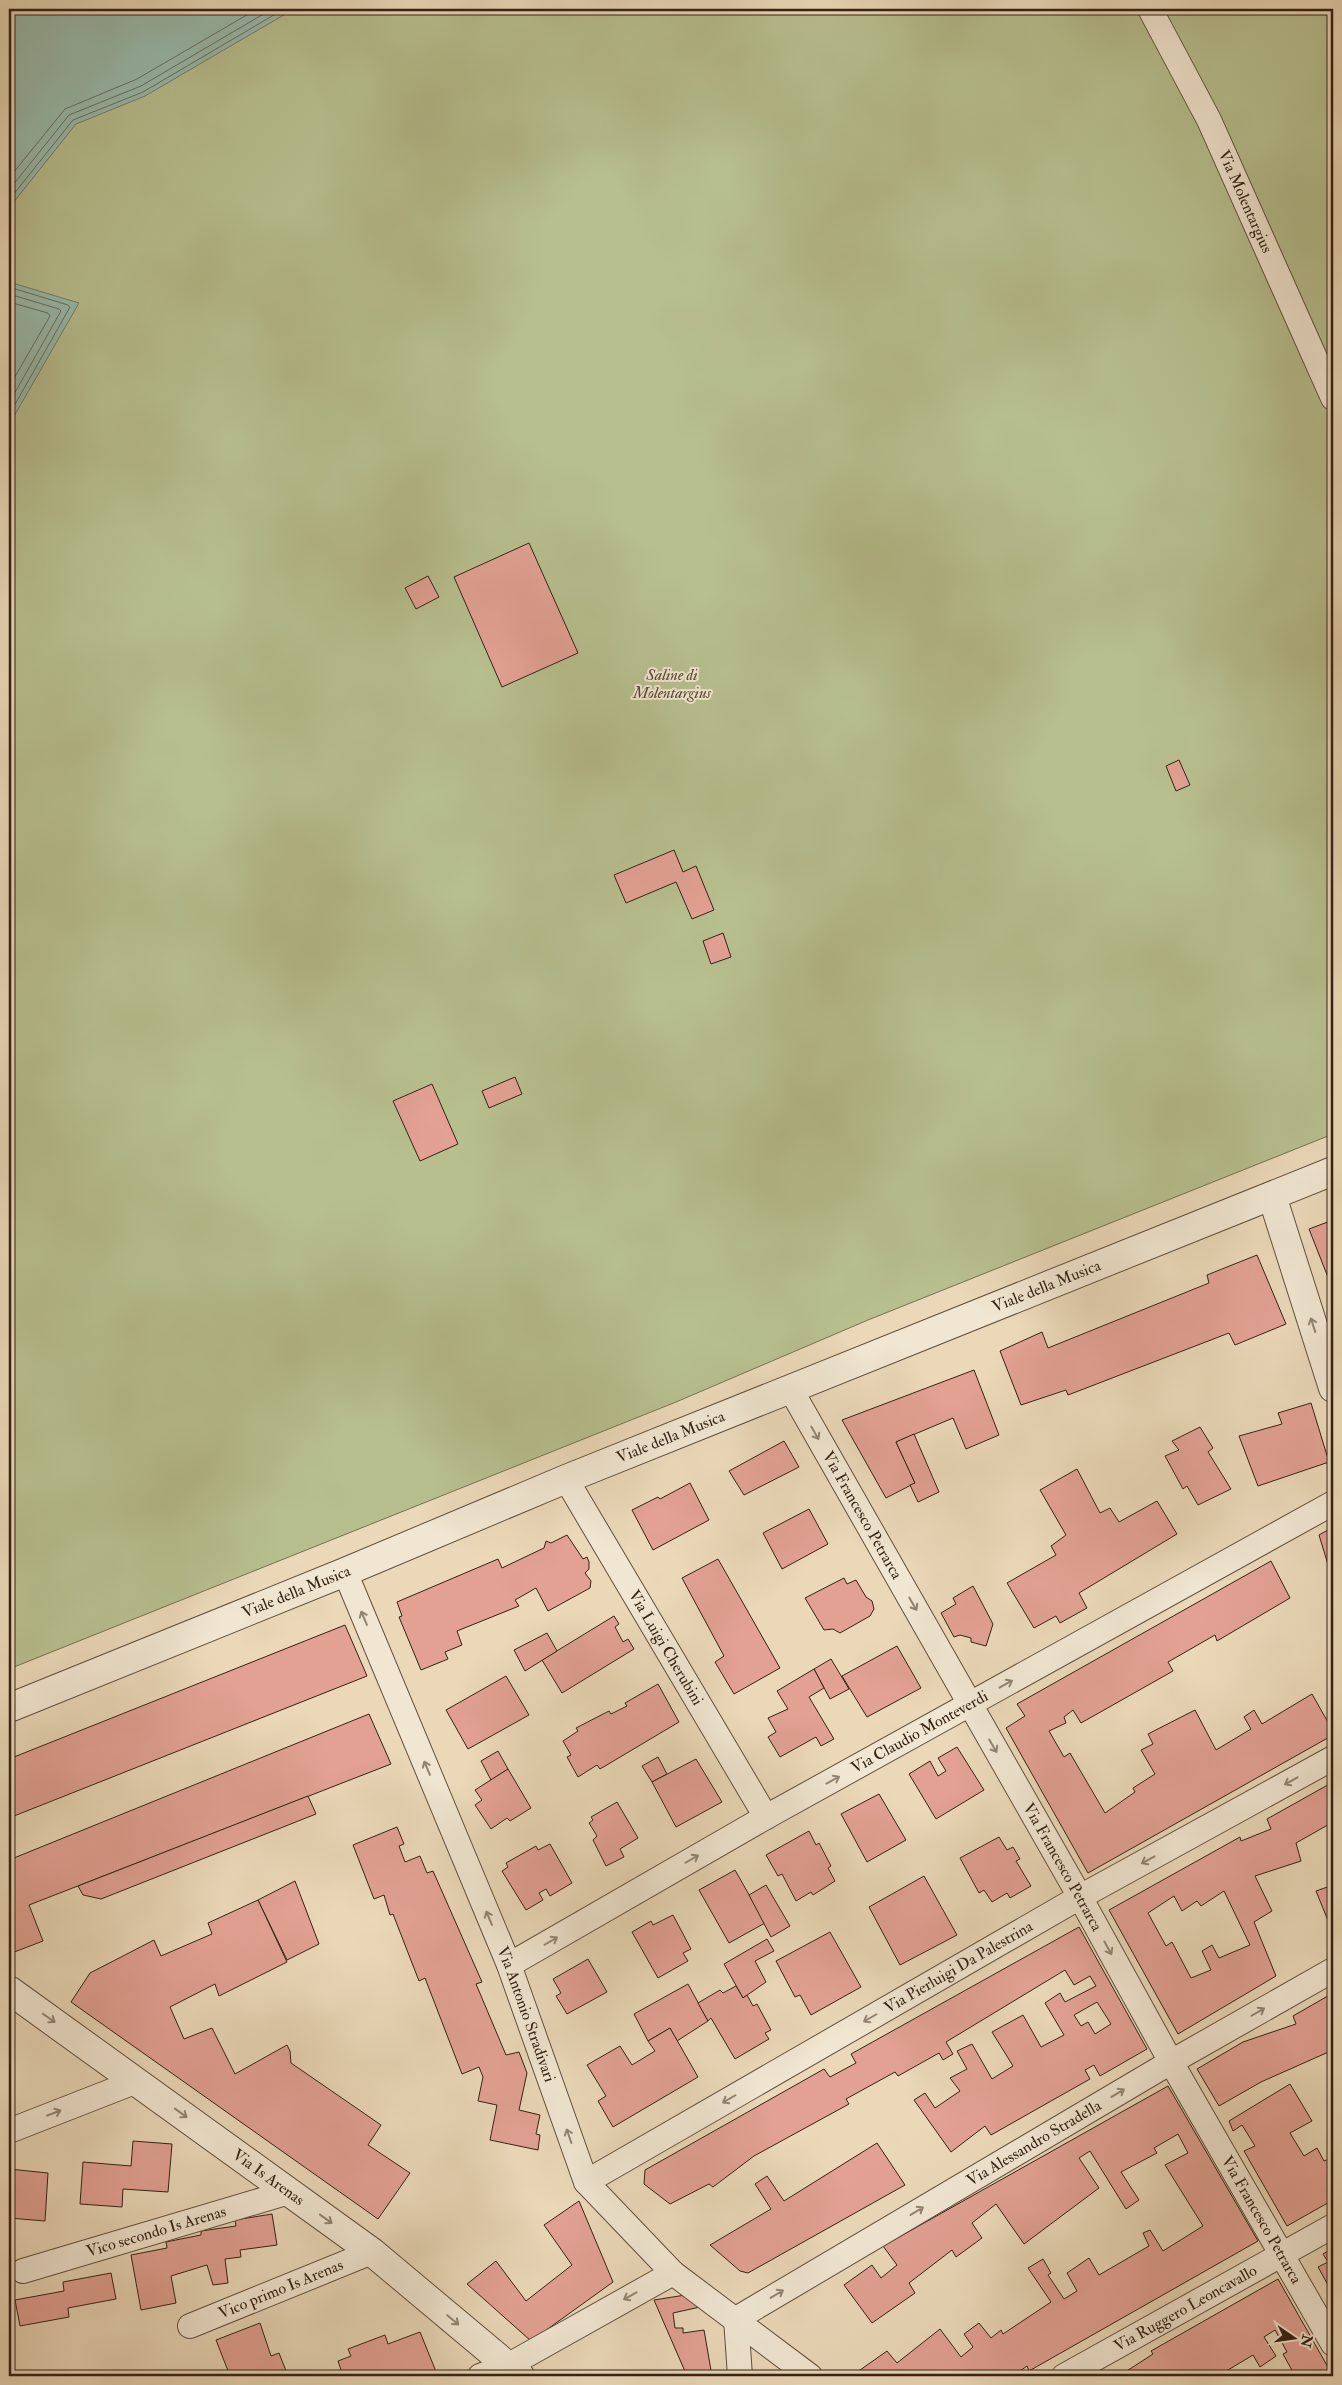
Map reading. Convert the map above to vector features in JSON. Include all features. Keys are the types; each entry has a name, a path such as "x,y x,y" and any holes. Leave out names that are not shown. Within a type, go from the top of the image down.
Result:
{"street":[{"name":"Via Molentargius","path":"1150,9 1209,120 1333,398"},
{"name":"Viale della Musica","path":"9,1708 345,1572 566,1479 1333,1171"},
{"path":"1272,1196 1333,1388"},
{"name":"Via Francesco Petrarca","path":"791,1390 1080,1897 1171,2062 1333,2344"},
{"name":"Via Luigi Cherubini","path":"566,1479 766,1816"},
{"name":"Via Claudio Monteverdi","path":"509,1965 766,1816 1333,1503"},
{"name":"Via Antonio Stradivari","path":"345,1572 509,1965 586,2182 673,2273 810,2376"},
{"name":"Via Pierluigi Da Palestrina","path":"586,2182 1080,1897 1333,1758"},
{"name":"Via Alessandro Stradella","path":"736,2319 1171,2062 1333,1970"},
{"name":"Via Is Arenas","path":"9,1990 372,2252 514,2371"},
{"path":"9,2131 137,2081"},
{"name":"Vico secondo Is Arenas","path":"23,2272 289,2192"},
{"name":"Via Ruggero Leoncavallo","path":"1064,2376 1333,2226"},
{"name":"Vico primo Is Arenas","path":"190,2326 372,2252"},
{"path":"480,2376 514,2371 673,2273"},
{"path":"736,2319 740,2376"}],"green space":[{"name":"Saline di Molentargius","path":"9,9 1333,9 1333,1134 868,1320 676,1402 9,1669"}],"water":[{"path":"9,9 294,9 145,96 76,124 9,208"},
{"path":"9,282 79,303 9,425"}],"building":[{"path":"529,543 578,653 502,687 454,577"},
{"path":"428,576 439,597 416,609 405,588"},
{"path":"1179,760 1190,785 1176,791 1166,766"},
{"path":"674,850 683,872 696,866 714,910 692,919 676,882 626,903 614,875"},
{"path":"723,933 731,957 711,964 703,941"},
{"path":"515,1077 522,1094 489,1108 482,1091"},
{"path":"432,1084 458,1144 420,1161 393,1101"},
{"path":"1333,1220 1333,1290 1309,1229"},
{"path":"1257,1255 1286,1324 1235,1345 1229,1333 1068,1395 1066,1390 1021,1405 1000,1351 1042,1332 1048,1348 1209,1283 1207,1275"},
{"path":"974,1370 999,1435 966,1449 953,1418 896,1442 915,1483 886,1498 842,1420"},
{"path":"1311,1403 1329,1462 1258,1486 1239,1436 1282,1424 1278,1413"},
{"path":"1200,1427 1213,1448 1208,1452 1231,1489 1198,1505 1187,1486 1183,1489 1165,1456 1179,1450 1172,1441"},
{"path":"914,1434 939,1492 918,1502 910,1485 915,1483 896,1442"},
{"path":"784,1441 799,1467 744,1495 729,1471"},
{"path":"1077,1469 1100,1513 1110,1508 1119,1522 1157,1501 1177,1534 1079,1593 1087,1608 1060,1623 1056,1616 1034,1628 1007,1583 1056,1555 1051,1546 1066,1535 1040,1490"},
{"path":"690,1483 709,1520 653,1550 632,1510 658,1497 660,1499"},
{"path":"809,1509 828,1544 782,1569 763,1533"},
{"path":"1333,1527 1333,1581 1319,1535"},
{"path":"567,1535 583,1559 587,1557 589,1569 585,1573 591,1581 590,1588 548,1611 536,1588 515,1600 519,1606 457,1631 462,1645 445,1652 448,1659 421,1670 399,1617 402,1616 397,1602 498,1559 502,1568 544,1548 546,1541 551,1543"},
{"path":"718,1559 780,1668 734,1694 715,1662 724,1656 682,1578"},
{"path":"1271,1561 1290,1598 1217,1641 1215,1635 1168,1662 1173,1671 1081,1723 1073,1710 1064,1717 1066,1723 1049,1731 1064,1757 1070,1753 1105,1813 1135,1792 1133,1788 1155,1774 1141,1750 1153,1744 1148,1734 1195,1710 1216,1750 1251,1729 1244,1717 1254,1710 1262,1724 1312,1694 1333,1731 1333,1735 1088,1873 1006,1728 1025,1716 1017,1704"},
{"path":"844,1578 847,1584 856,1580 866,1597 872,1601 874,1609 870,1616 840,1633 833,1629 824,1630 805,1598"},
{"path":"973,1586 993,1624 986,1646 971,1642 971,1638 960,1635 954,1637 941,1613 956,1604 953,1598"},
{"path":"614,1616 619,1624 615,1627 623,1642 628,1639 634,1649 562,1693 542,1660"},
{"path":"345,1625 367,1676 9,1818 9,1759"},
{"path":"547,1633 557,1651 525,1671 514,1650"},
{"path":"897,1646 921,1688 867,1717 842,1676"},
{"path":"831,1659 849,1689 830,1699 814,1669"},
{"path":"814,1669 824,1688 809,1697 834,1739 821,1746 816,1737 780,1757 768,1737 776,1732 768,1718 788,1709 777,1691"},
{"path":"506,1676 529,1715 468,1749 446,1710"},
{"path":"658,1684 679,1722 600,1769 597,1765 578,1777 567,1757 571,1755 563,1741 578,1731 576,1728 609,1711 611,1714 627,1706 625,1703"},
{"path":"369,1714 391,1764 29,1905 43,1941 9,1954 9,1860"},
{"path":"957,1747 984,1790 936,1819 909,1774 930,1761 938,1776 946,1771 938,1758"},
{"path":"498,1751 508,1769 491,1780 481,1761"},
{"path":"658,1757 667,1774 652,1782 642,1766"},
{"path":"696,1759 722,1802 676,1827 652,1782"},
{"path":"508,1769 531,1808 510,1821 507,1818 491,1829 475,1805 482,1800 475,1790"},
{"path":"1333,1782 1333,1822 1296,1843 1301,1861 1255,1876 1272,1911 1254,1922 1276,1976 1178,2034 1109,1910 1240,1837 1241,1841 1271,1829 1267,1819","holes":["1224,1891 1250,1945 1219,1958 1212,1945 1202,1951 1211,1970 1191,1978 1172,1942 1166,1946 1148,1913 1174,1896 1182,1911 1197,1901 1201,1906"]},
{"path":"879,1794 906,1840 867,1862 841,1814"},
{"path":"308,1796 316,1814 101,1899 83,1895 78,1886"},
{"path":"617,1802 638,1838 620,1849 624,1857 606,1866 593,1840 597,1836 589,1823 593,1820 591,1817"},
{"path":"397,1827 404,1844 399,1846 405,1862 420,1856 427,1873 433,1871 482,1982 476,1984 506,2055 519,2052 527,2073 519,2110 540,2115 536,2134 540,2135 538,2150 490,2140 497,2105 478,2101 483,2077 479,2067 462,2074 425,1978 419,1981 393,1914 390,1915 384,1895 374,1899 353,1845"},
{"path":"809,1831 816,1845 819,1843 831,1866 828,1868 835,1881 813,1895 811,1892 796,1901 782,1874 778,1876 766,1855"},
{"path":"999,1837 1007,1850 1013,1847 1020,1859 1016,1861 1031,1886 1010,1898 1007,1893 992,1902 984,1890 979,1893 960,1858"},
{"path":"550,1844 572,1883 550,1896 546,1889 539,1893 543,1900 526,1910 502,1871 508,1867 506,1863 536,1846 538,1850"},
{"path":"735,1870 765,1923 729,1943 699,1890"},
{"path":"924,1876 957,1935 900,1965 869,1907"},
{"path":"295,1881 319,1944 287,1960 258,1900"},
{"path":"766,1885 790,1926 771,1937 749,1895"},
{"path":"1333,1885 1333,1933 1316,1891"},
{"path":"258,1900 287,1962 219,1996 215,1984 170,2007 184,2039 212,2028 235,2074 287,2045 290,2051 291,2063 381,2125 368,2145 410,2173 378,2219 71,2002 90,1973 154,1940 161,1956 212,1934 208,1923"},
{"path":"673,1915 691,1949 683,1953 688,1961 658,1978 632,1932 651,1921 653,1925"},
{"path":"1079,1927 1147,2049 1100,2076 1094,2065 1085,2070 1090,2079 991,2135 985,2126 951,2152 914,2100 925,2093 935,2108 960,2091 950,2078 967,2069 957,2051 972,2044 992,2079 1013,2066 992,2032 1023,2015 1041,2047 1064,2035 1045,2003 1060,1993 1065,2002 1096,1986 1090,1976 1074,1985 1065,1970 946,2042 953,2054 943,2060 939,2053 898,2076 895,2072 846,2099 849,2104 754,2156 713,2187 709,2184 670,2204 644,2184 645,2170 824,2069 830,2077 856,2063 851,2054","holes":["1097,2002 1111,2024 1095,2034 1088,2022 1081,2026 1074,2015"]},
{"path":"830,1932 861,1987 811,2015 800,1995 795,1997 776,1961"},
{"path":"767,1939 774,1951 755,1961 766,1982 743,1998 724,1964"},
{"path":"588,1959 607,1992 567,2014 556,1996 561,1993 553,1979"},
{"path":"688,1984 708,2021 677,2041 670,2028 648,2041 634,2014"},
{"path":"736,1986 743,1998 747,1995 753,2006 757,2004 771,2030 765,2033 769,2039 735,2059 711,2018 708,2021 698,2003 720,1990 723,1993"},
{"path":"1333,1993 1333,2050 1261,2082 1219,2106 1197,2069 1243,2042 1296,2024 1293,2016"},
{"path":"670,2028 698,2077 613,2127 598,2101 606,2096 587,2065 620,2046 632,2065 655,2051 648,2041"},
{"path":"1290,2084 1312,2121 1290,2133 1304,2156 1317,2148 1324,2161 1333,2157 1333,2200 1287,2226 1244,2151 1255,2146 1242,2125 1233,2131 1229,2121"},
{"path":"1168,2086 1258,2241 1029,2371 1027,2366 1013,2376 853,2375 887,2351 897,2363 940,2329 961,2357 973,2347 964,2334 979,2323 991,2338 1001,2330 1003,2334 1051,2302 1028,2268 1043,2259 1051,2273 1048,2275 1064,2299 1077,2291 1067,2273 1089,2258 1099,2275 1149,2246 1143,2233 1150,2230 1163,2251 1203,2226 1165,2165 1188,2153 1178,2134 1154,2148 1157,2153 1121,2172 1139,2200 1126,2209 1090,2151 1079,2158 1099,2188 1024,2244 996,2204 972,2223 982,2238 956,2257 952,2250 909,2283 915,2293 872,2323 844,2285 872,2265 881,2278 897,2265 883,2246"},
{"path":"133,2141 172,2144 168,2192 123,2189 122,2207 80,2204 83,2162 131,2166"},
{"path":"877,2143 905,2185 748,2273 740,2271 710,2245 771,2209 755,2184 767,2176 784,2201"},
{"path":"9,2169 48,2173 45,2221 9,2218"},
{"path":"579,2201 613,2282 531,2341 467,2284 496,2261 526,2301 572,2265 544,2225"},
{"path":"272,2214 277,2245 240,2250 241,2257 225,2259 228,2283 213,2285 207,2265 171,2276 176,2303 141,2310 131,2255 167,2248 166,2242 201,2235 201,2231 236,2226 235,2220"},
{"path":"1333,2248 1333,2294 1318,2267 1328,2262 1323,2254"},
{"path":"111,2273 116,2299 68,2308 69,2317 20,2326 15,2300 64,2291 63,2282"},
{"path":"1278,2279 1333,2376 1291,2376 1294,2374 1283,2354 1287,2352 1275,2330 1264,2337 1276,2356 1260,2367 1253,2355 1218,2376 1119,2376 1153,2354 1151,2351"},
{"path":"698,2293 700,2307 673,2313 675,2328 683,2328 683,2333 704,2330 712,2376 687,2376 654,2300"},
{"path":"260,2323 271,2356 279,2353 288,2376 230,2376 216,2340"},
{"path":"420,2332 437,2374 431,2376 343,2376 338,2361 351,2356 348,2349 385,2335 388,2344"}]}
